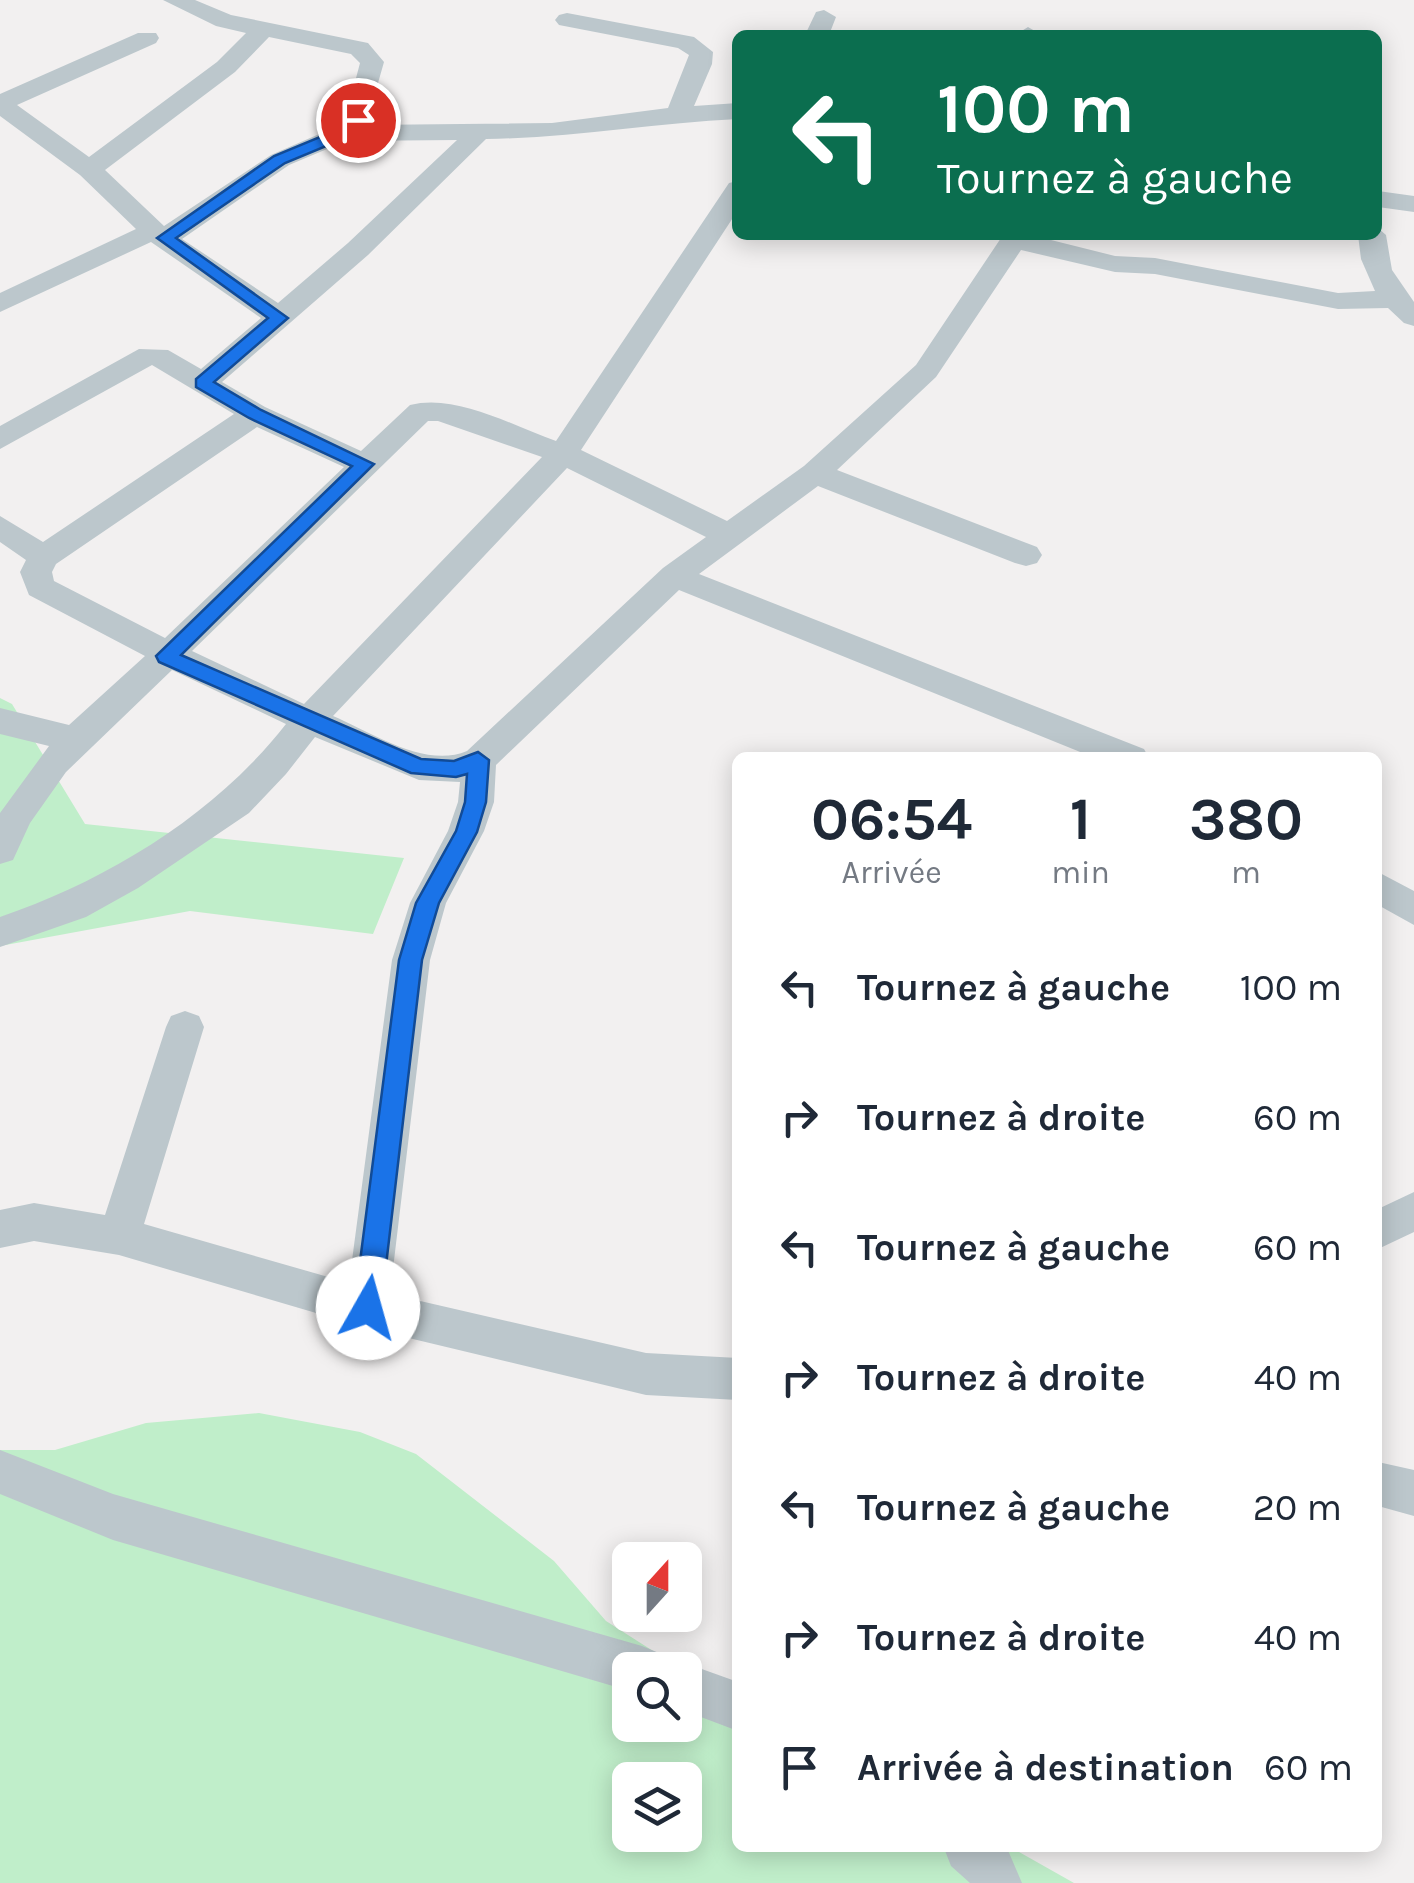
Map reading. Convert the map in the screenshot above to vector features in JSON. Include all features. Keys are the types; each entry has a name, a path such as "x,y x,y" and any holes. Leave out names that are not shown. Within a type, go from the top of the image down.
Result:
{"street":[{"path":"175,0 224,21 359,48 368,54 372,62 358,129"},
{"path":"567,20 685,42 701,52 700,64 678,114"},
{"path":"89,169 226,67 262,30"},
{"path":"147,38 0,104 89,169 159,235 279,318"},
{"path":"0,304 159,235 280,160 358,129 477,134 552,131 678,114 732,111"},
{"path":"0,141 31,128"},
{"path":"203,383 358,250 477,134"},
{"path":"0,932 73,907 236,804 308,721 563,454 732,198"},
{"path":"1382,200 1414,204"},
{"path":"255,414 43,556 36,572 40,588 166,656 308,721 419,767 456,770 478,760 674,576 815,473 926,370 1014,240"},
{"path":"1027,240 1115,264 1155,266 1338,301 1391,298"},
{"path":"1372,240 1371,248 1391,298 1414,317"},
{"path":"0,439 149,355 158,356 255,414 365,464"},
{"path":"0,850 40,775 74,739 420,412 428,409 481,423 563,454 727,534"},
{"path":"815,473 1026,555"},
{"path":"0,526 43,556"},
{"path":"674,576 1117,752"},
{"path":"0,720 74,739"},
{"path":"368,1308 410,960 428,903 466,832 476,802 478,760"},
{"path":"1382,889 1413,906"},
{"path":"119,1236 185,1027"},
{"path":"1382,1228 1414,1211"},
{"path":"0,1229 34,1222 119,1236 368,1308 646,1374 732,1379"},
{"path":"0,1472 113,1517 612,1661"},
{"path":"1382,1485 1414,1494"},
{"path":"702,1693 732,1705"},
{"path":"975,1852 986,1859 996,1883"}],"green space":[{"path":"0,698 12,704 85,824 404,858 373,934 190,911 0,946"},
{"path":"259,1413 360,1432 416,1454 554,1561 612,1625 612,1632 623,1632 655,1652 612,1652 612,1742 702,1742 702,1682 732,1701 732,1852 1019,1852 1074,1883 0,1883 0,1450 55,1450 146,1423"}],"route":[{"path":"358,120 342,134 280,160 165,238 279,318 203,383 255,414 365,464 166,656 236,690 419,767 456,770 478,760 476,802 466,832 428,903 410,960 368,1308"}]}
